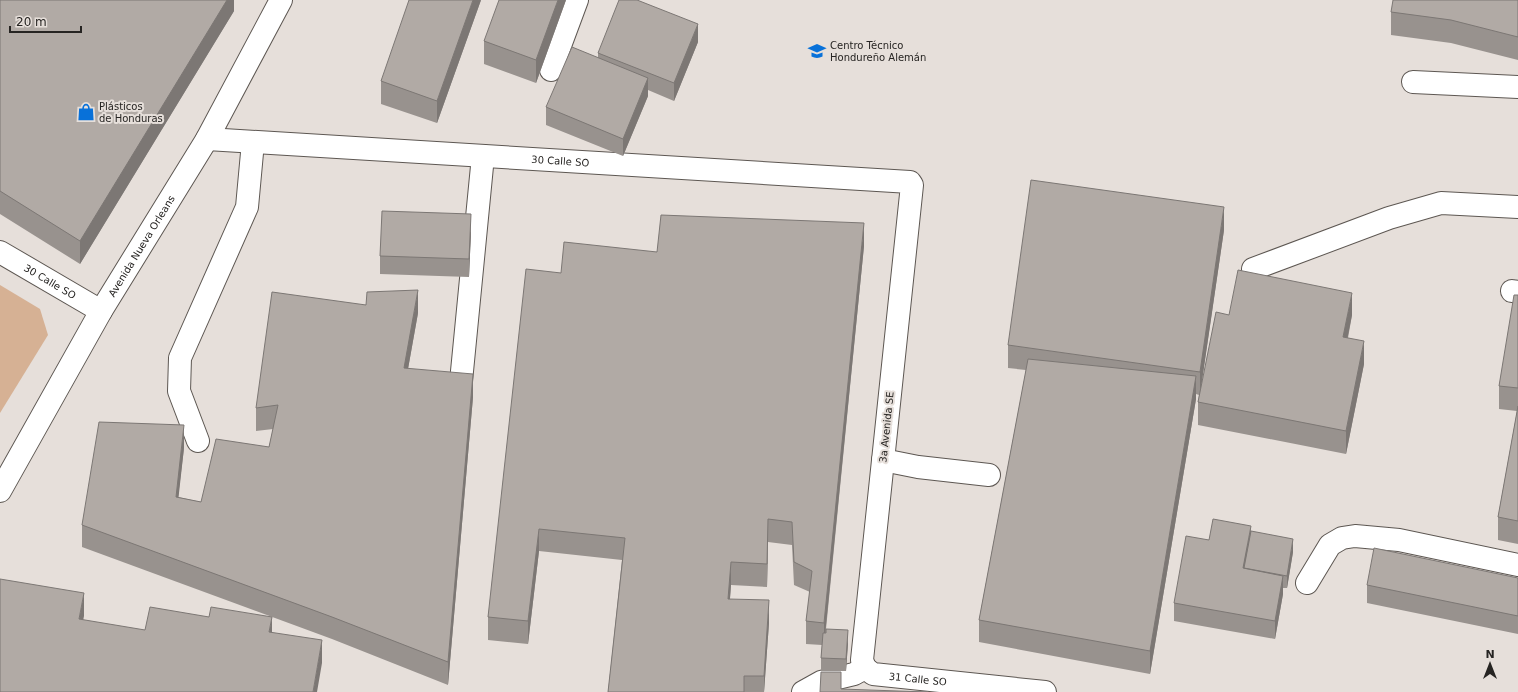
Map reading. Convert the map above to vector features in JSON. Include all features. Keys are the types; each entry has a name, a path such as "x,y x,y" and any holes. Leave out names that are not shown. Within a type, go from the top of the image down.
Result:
{"street":[{"name":"Avenida Nueva Orleans","path":"0,491 101,310 207,139 281,0"},
{"path":"551,70 577,0"},
{"path":"1413,82 1518,87"},
{"name":"30 Calle SO","path":"207,139 907,181 912,185"},
{"path":"198,441 179,391 180,358 247,207 253,142"},
{"path":"457,422 483,156"},
{"name":"3a Avenida SE","path":"865,668 862,660 912,185"},
{"path":"1253,269 1389,218 1441,203 1518,207"},
{"name":"30 Calle SO","path":"0,252 101,310"},
{"path":"883,460 918,467 989,475"},
{"path":"1307,583 1330,545 1342,538 1355,536 1399,540 1518,565"},
{"path":"803,692 821,682 854,674 865,668"},
{"name":"31 Calle SO","path":"865,668 873,674 1045,692"}],"shaded area":[{"path":"0,285 40,309 48,335 0,413"}],"building":[{"name":"Plásticos de Honduras","path":"0,0 227,0 80,241 0,191"},
{"path":"409,0 473,0 437,101 381,81"},
{"path":"499,0 558,0 536,60 484,41"},
{"path":"619,0 637,0 698,24 674,83 598,53"},
{"path":"1393,0 1518,0 1518,37 1451,20 1391,12"},
{"path":"572,47 648,78 623,139 546,107"},
{"path":"1031,180 1224,207 1200,372 1008,345"},
{"path":"382,211 471,214 469,259 380,256"},
{"path":"661,215 864,223 824,623 806,621 812,571 794,562 792,522 768,519 767,564 731,562 728,599 769,600 764,676 744,676 744,692 608,692 625,538 539,529 528,621 488,617 526,269 561,273 564,242 657,252"},
{"path":"1238,270 1352,293 1343,337 1364,341 1346,431 1198,402 1216,312 1229,315"},
{"path":"418,290 404,368 473,374 448,662 332,617 82,525 99,422 184,425 176,497 201,502 216,439 269,447 278,405 256,408 272,292 366,305 367,292"},
{"path":"1514,295 1518,295 1518,388 1499,386"},
{"path":"1028,359 1196,376 1150,651 979,620"},
{"path":"1518,406 1518,521 1498,517"},
{"path":"1213,519 1251,526 1243,568 1283,576 1275,621 1174,603 1186,536 1209,540"},
{"path":"1251,531 1293,539 1287,576 1244,568"},
{"path":"1374,548 1518,578 1518,616 1367,585"},
{"path":"0,579 84,593 79,619 145,630 150,607 209,617 211,607 272,617 269,632 322,640 313,692 0,692"},
{"path":"826,629 848,630 846,659 821,658 823,633 826,633"},
{"path":"821,672 841,672 841,689 927,692 820,692"}],"place":[{"name":"Centro Técnico Hondureño Alemán","path":"817,51"},
{"name":"Plásticos de Honduras","path":"86,112"}]}
